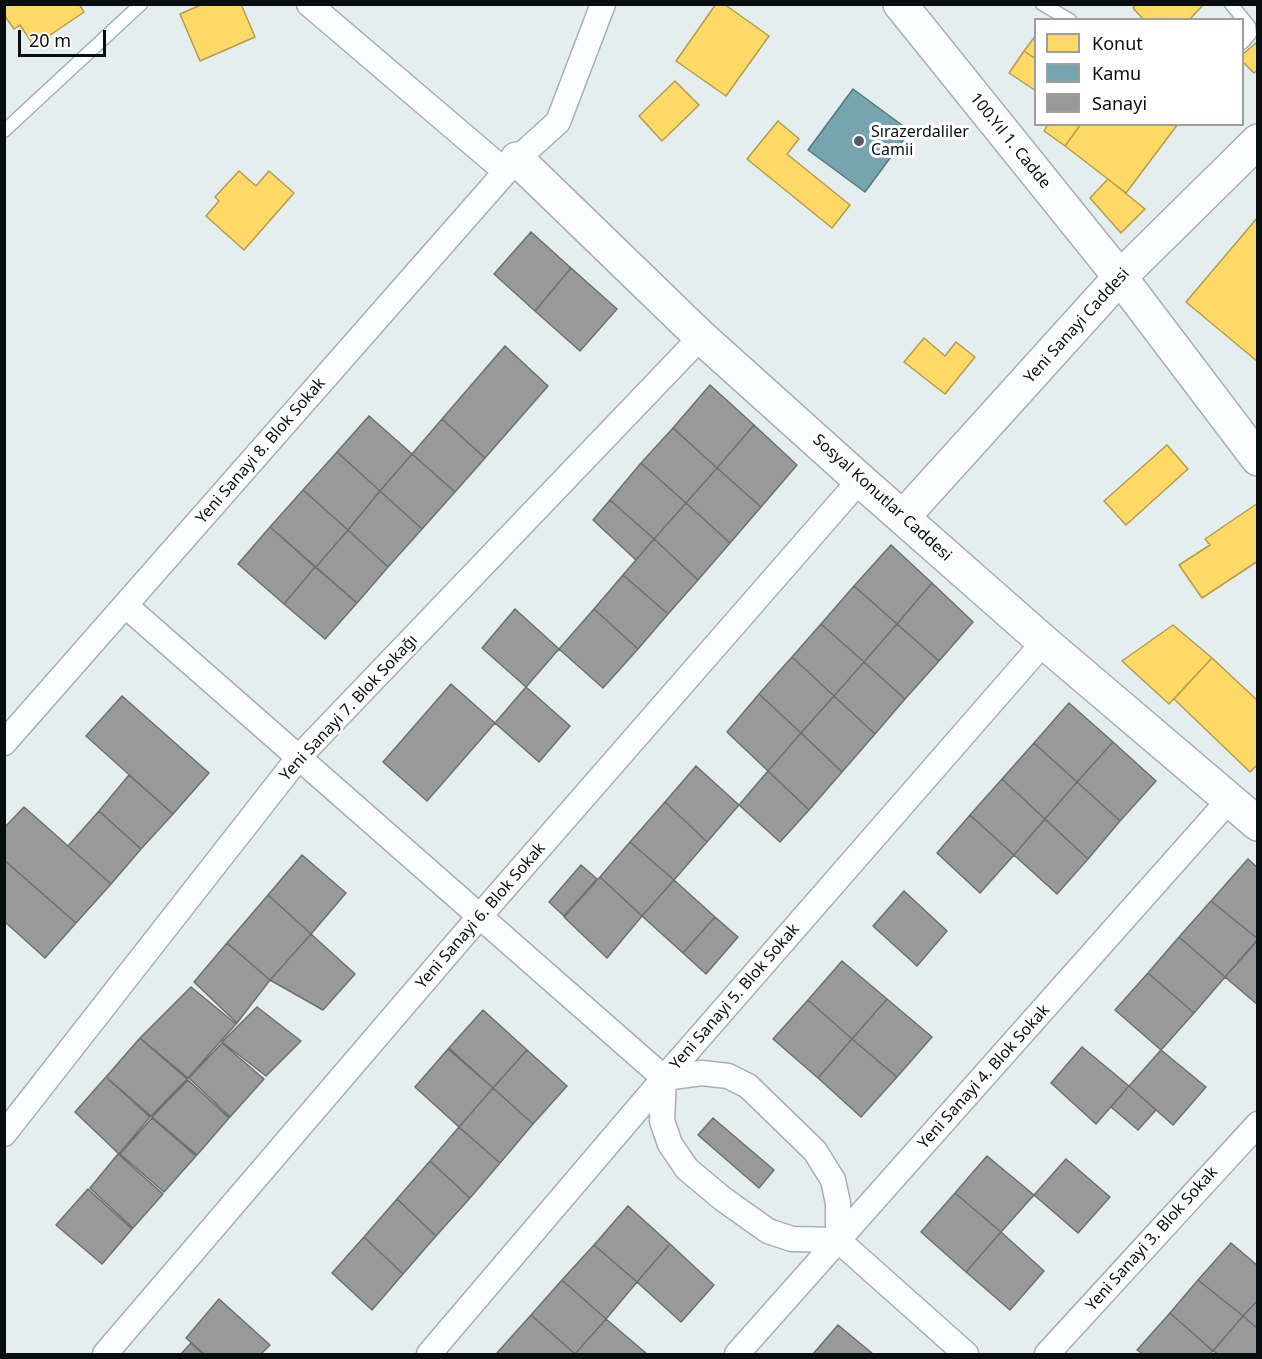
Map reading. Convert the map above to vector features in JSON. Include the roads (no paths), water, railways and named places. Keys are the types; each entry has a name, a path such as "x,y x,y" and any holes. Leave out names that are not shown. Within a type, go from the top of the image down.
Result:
{"street":[{"path":"309,4 512,166"},
{"name":"Yeni Sanayi 8. Blok Sokak","path":"4,743 512,166 558,122 603,4"},
{"name":"100.Yıl 1. Cadde","path":"900,4 1120,277 1257,459"},
{"name":"Yeni Sanayi Caddesi","path":"903,518 1120,277 1252,153"},
{"name":"Sosyal Konutlar Caddesi","path":"512,166 903,518 1257,824"},
{"name":"Yeni Sanayi 7. Blok Sokağı","path":"4,1134 299,757 701,336"},
{"name":"Yeni Sanayi 6. Blok Sokak","path":"105,1354 479,917 860,480"},
{"path":"125,605 664,1078 702,1074 728,1076 748,1086 815,1151 833,1180 838,1203 838,1240"},
{"name":"Yeni Sanayi 5. Blok Sokak","path":"429,1354 664,1078 1044,642"},
{"name":"Yeni Sanayi 4. Blok Sokak","path":"737,1354 1230,799"},
{"path":"664,1078 662,1121 670,1144 687,1169 723,1199 768,1231 792,1239 838,1240 966,1354"},
{"name":"Yeni Sanayi 3. Blok Sokak","path":"1047,1354 1257,1124"}],"lane":[{"path":"4,131 141,4"},
{"path":"1041,4 1066,18"},
{"path":"1231,4 1242,18"},
{"path":"1244,20 1251,34 1244,41"}],"place":[{"name":"Sırazerdaliler Camii","path":"859,141"}]}
